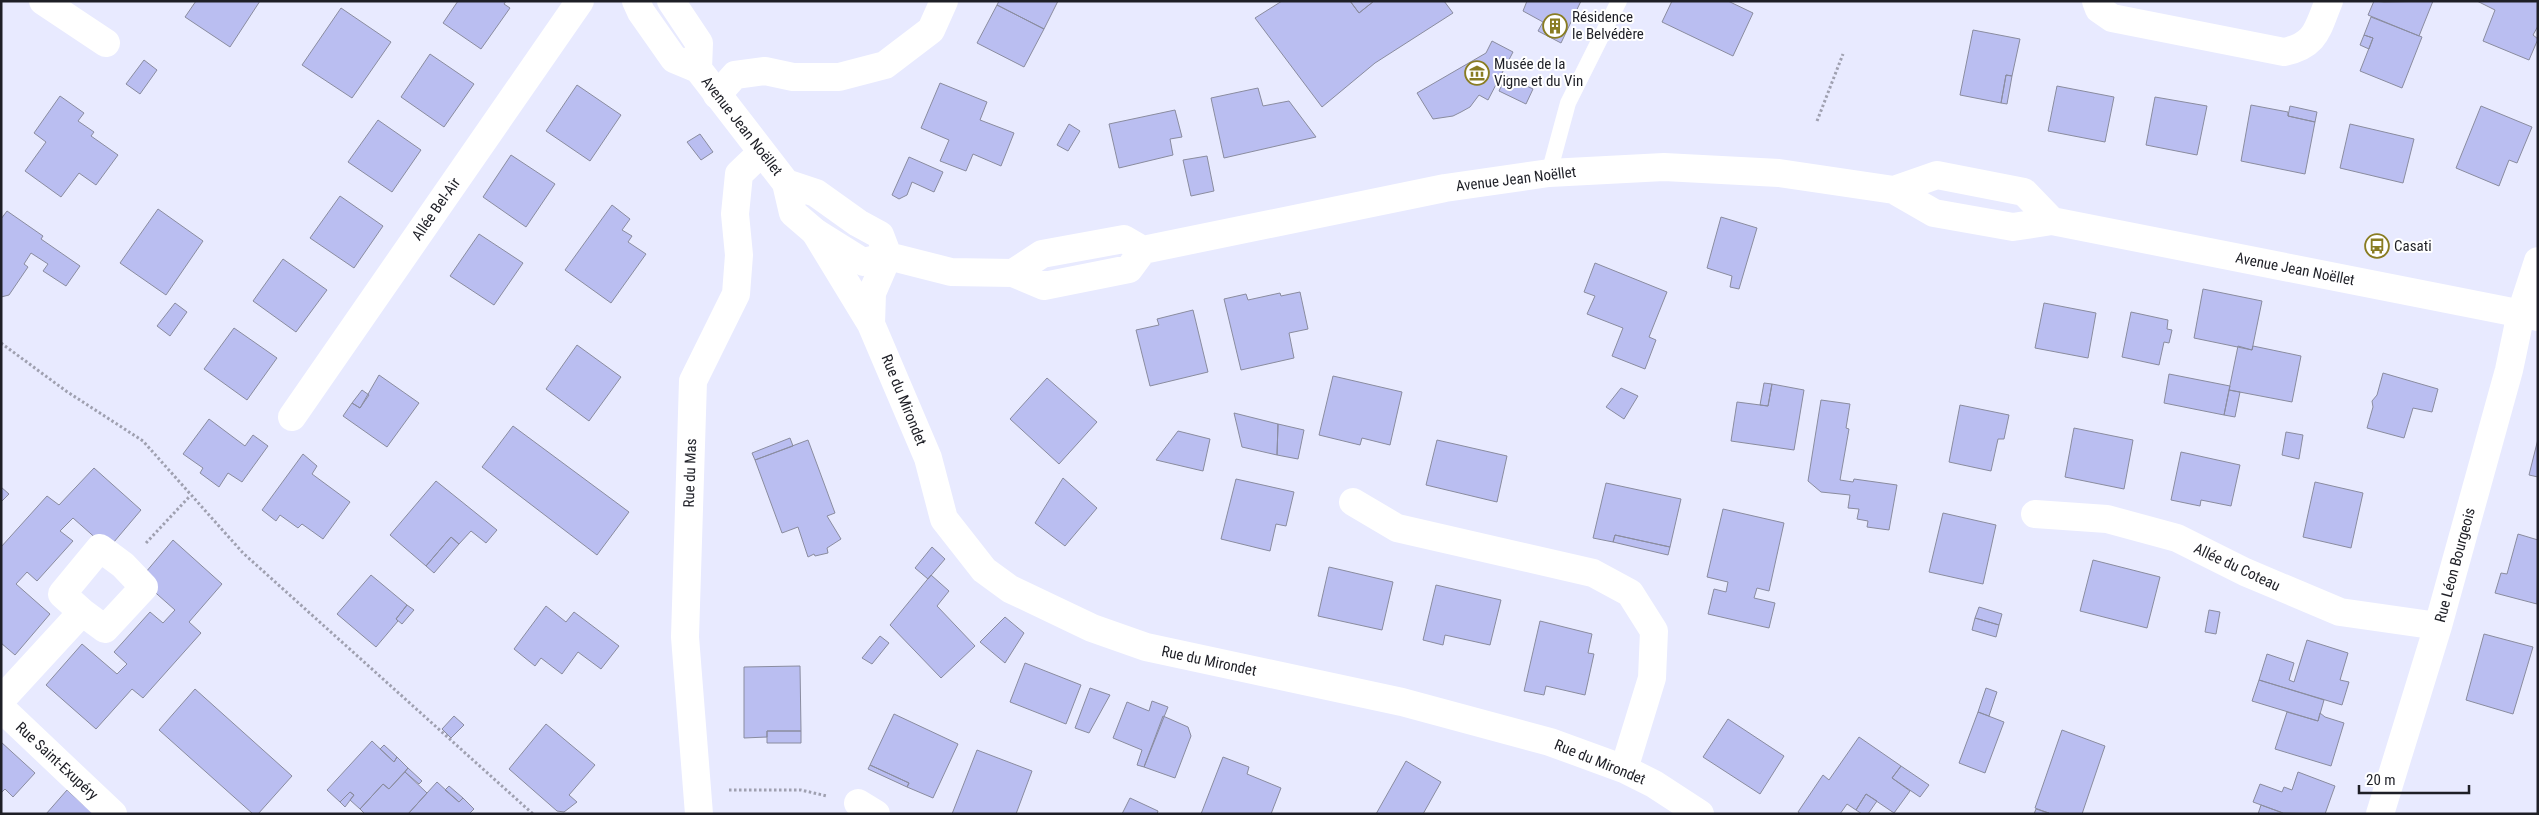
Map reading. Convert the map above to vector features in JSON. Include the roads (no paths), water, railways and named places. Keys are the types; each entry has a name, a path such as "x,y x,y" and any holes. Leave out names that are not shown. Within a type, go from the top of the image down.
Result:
{"street":[{"path":"43,1 106,43"},
{"name":"Allée Bel-Air","path":"292,417 580,1"},
{"name":"Avenue Jean Noëllet","path":"636,1 674,59 698,69 786,183 794,213 815,232 862,262 888,256 951,272 1012,273 1042,254 1124,239 1143,250 1445,188 1549,173 1664,167 1779,173 1894,190 1934,213 2013,227 2052,221 2530,315"},
{"name":"Avenue Jean Noëllet","path":"671,1 699,43 698,69"},
{"path":"717,95 735,75 764,71 793,77 839,77 885,65 931,30 944,1"},
{"path":"2096,1 2099,8 2112,18 2284,52 2301,48 2314,38 2329,1"},
{"name":"Rue du Mas","path":"697,802 685,637 693,381 736,294 738,254 735,214 739,174 761,153"},
{"name":"Avenue Jean Noëllet","path":"1894,190 1937,175 2024,192 2052,221"},
{"name":"Avenue Jean Noëllet","path":"786,183 816,193 858,223 880,235 888,256"},
{"name":"Rue du Mirondet","path":"815,232 872,324 928,458 944,519 984,570 1010,589 1092,628 1146,647 1402,702 1550,742 1624,770 1654,784 1700,814"},
{"name":"Rue du Mirondet","path":"872,324 872,292 888,256"},
{"name":"Rue Léon Bourgeois","path":"2380,814 2438,626 2509,370 2530,315 2538,262"},
{"path":"1353,502 1397,528 1593,573 1630,593 1654,631 1652,678 1624,770"},
{"name":"Allée du Coteau","path":"2035,514 2107,519 2177,538 2245,572 2340,612 2438,626"},
{"path":"100,548 123,565 144,587 105,629 82,612 62,594 100,548"},
{"path":"1,700 82,612"},
{"name":"Rue Saint-Exupéry","path":"1,708 113,814"}],"lane":[{"path":"1549,173 1568,104 1619,1"}],"place":[{"name":"Résidence le Belvédère","path":"1555,26"},
{"name":"Musée de la Vigne et du Vin","path":"1477,73"},
{"name":"Casati","path":"2377,246"}]}
